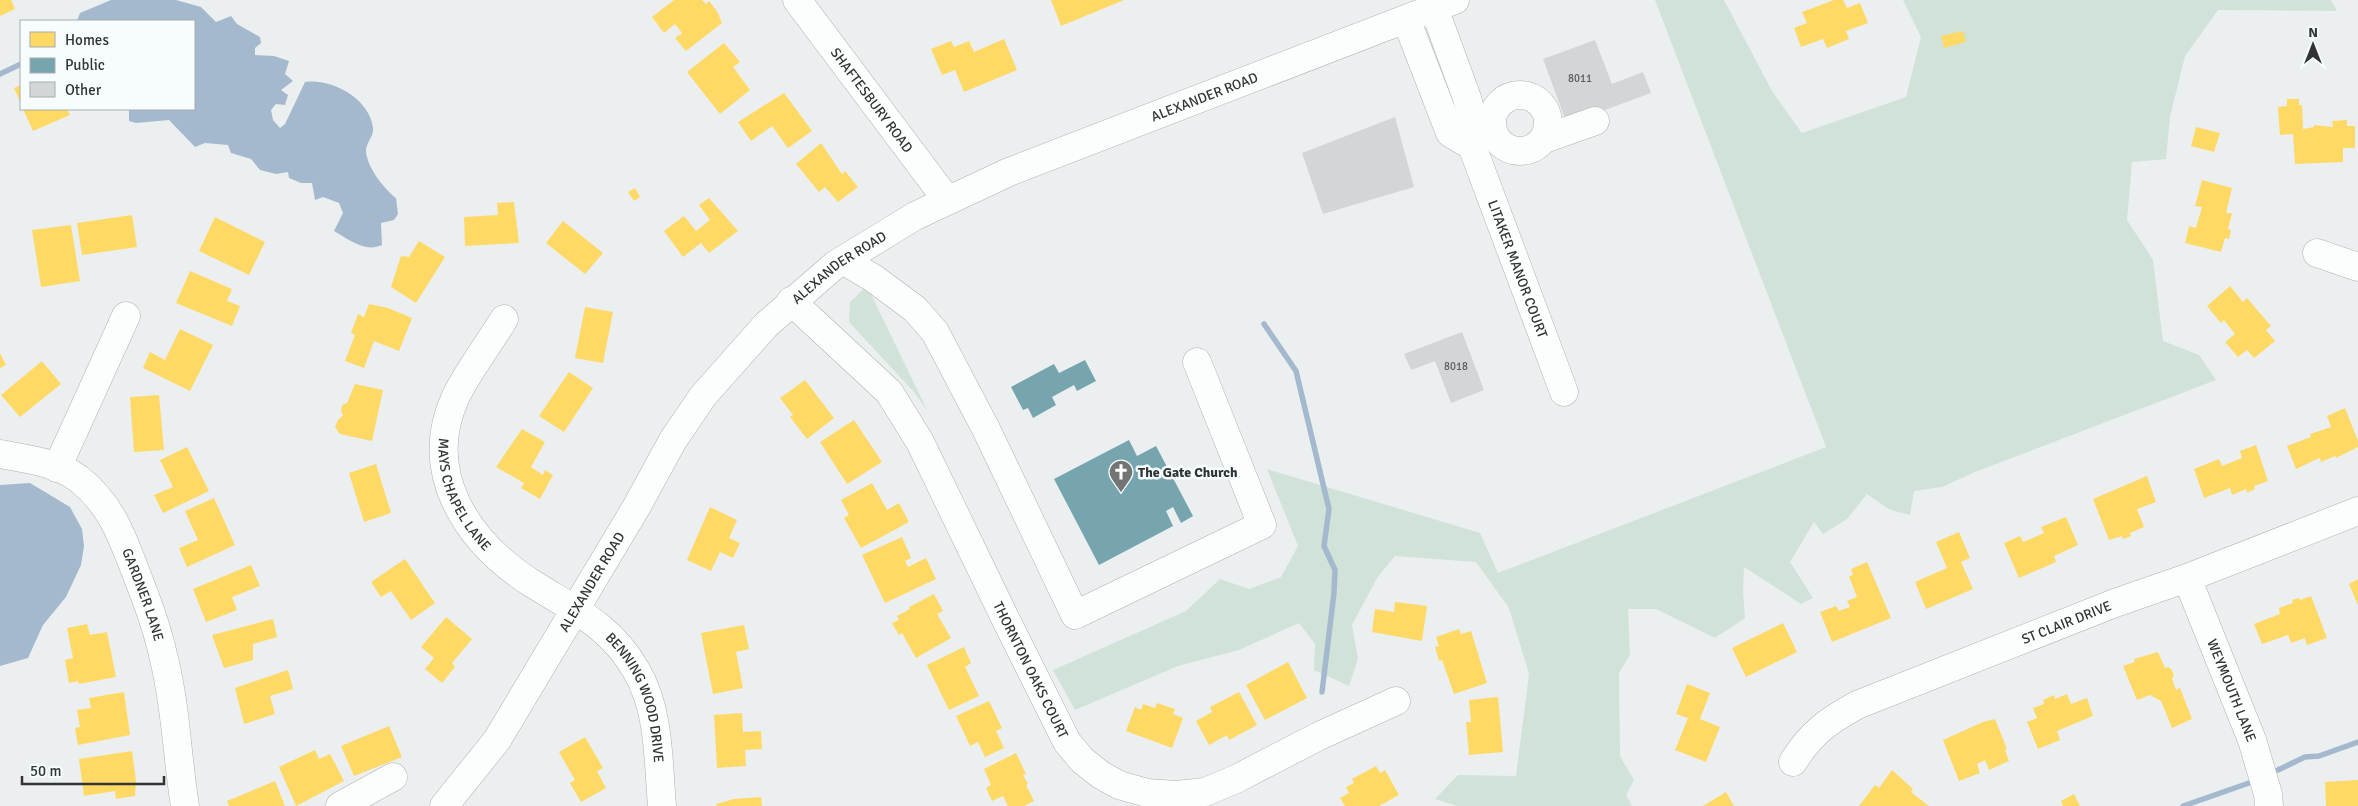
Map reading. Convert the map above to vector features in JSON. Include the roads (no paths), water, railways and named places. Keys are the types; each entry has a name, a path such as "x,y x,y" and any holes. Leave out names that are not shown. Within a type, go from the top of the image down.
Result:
{"street":[{"name":"SHAFTESBURY ROAD","path":"797,0 947,200"},
{"name":"ALEXANDER ROAD","path":"444,806 497,740 637,506 673,440 703,396 766,325 791,301 843,260 915,216 947,200 1009,172 1122,127 1444,4"},
{"name":"LITAKER MANOR COURT","path":"1444,4 1461,83 1474,124 1472,146 1564,392"},
{"path":"1406,19 1450,133 1472,146"},
{"path":"1435,92 1461,83"},
{"path":"1514,95 1524,95 1541,103 1549,120 1544,139 1538,146 1530,150 1511,151 1496,139 1491,122 1499,104 1506,98 1514,95"},
{"path":"1544,139 1596,121"},
{"path":"1483,176 1502,162 1511,151"},
{"path":"2317,253 2358,267"},
{"path":"843,260 873,278 915,309 935,332 986,429 1075,615 1262,525 1197,362"},
{"name":"THORNTON OAKS COURT","path":"791,301 889,392 920,442 1005,618 1068,742 1082,760 1101,775 1115,795 1147,793 1176,795 1205,792 1236,779 1319,736 1396,701"},
{"path":"57,468 126,316"},
{"name":"MAYS CHAPEL LANE","path":"504,319 457,396 448,418 444,444 445,470 449,488 458,510 473,530 500,559 531,583 576,608"},
{"name":"GARDNER LANE","path":"0,454 39,461 79,479 101,500 116,520 151,610 169,685 185,806"},
{"name":"ST CLAIR DRIVE","path":"1793,762 1813,734 1832,719 1857,705 2115,603 2187,578 2358,511"},
{"name":"WEYMOUTH LANE","path":"2187,578 2252,740 2266,785 2269,806"},
{"name":"BENNING WOOD DRIVE","path":"576,608 598,624 619,644 637,670 648,696 655,724 662,806"},
{"path":"340,806 393,777"}],"water":[{"path":"111,0 176,0 201,7 216,22 231,16 237,24 260,37 261,43 255,48 255,55 274,56 289,61 285,74 293,81 281,90 288,95 285,105 276,104 271,110 273,120 280,128 285,124 305,82 327,83 348,93 365,108 370,118 373,128 366,150 372,170 386,189 396,198 398,214 394,220 381,223 382,245 376,247 363,246 334,231 343,213 339,203 323,197 315,200 312,183 301,183 289,178 288,172 276,174 260,170 251,159 231,153 228,145 205,143 195,147 169,120 136,123 129,121 129,110 195,110 195,20 77,20 80,13"},
{"path":"30,483 70,507 82,529 84,546 81,565 66,597 43,625 28,658 0,666 0,485"}],"waterway":[{"path":"0,74 20,64"},
{"path":"1264,324 1296,371 1329,509 1324,546 1335,570 1322,692"},
{"path":"2278,770 2305,757 2319,756 2358,742"},
{"path":"2183,806 2249,783"}],"place":[{"name":"The Gate Church","path":"1121,493"}]}
